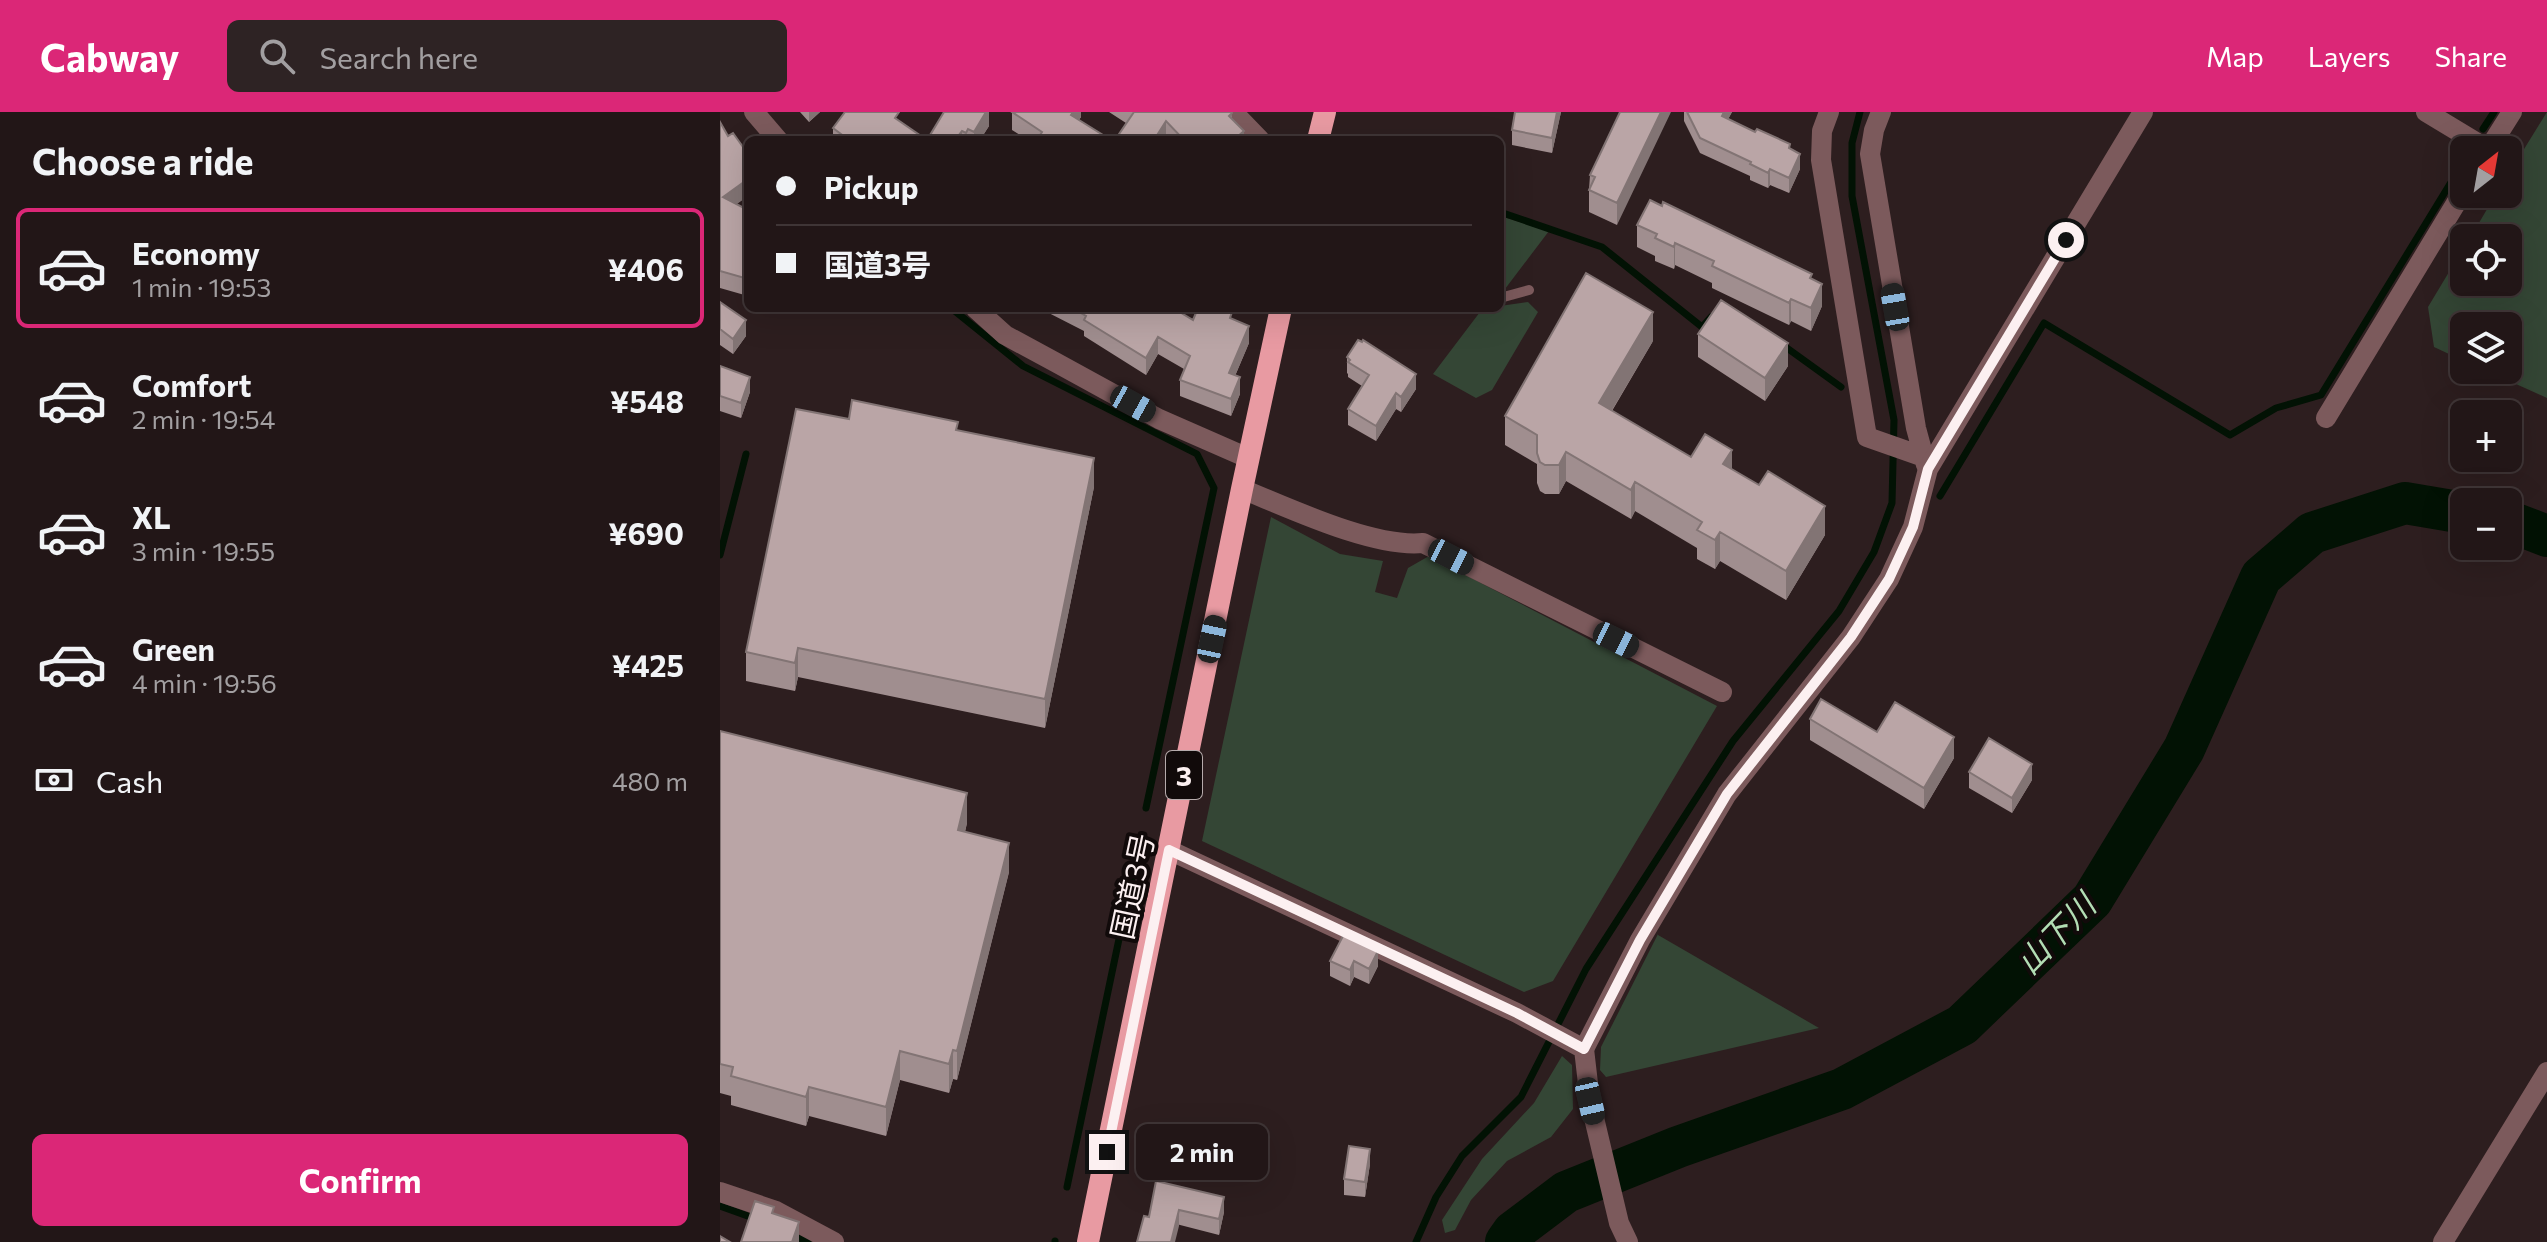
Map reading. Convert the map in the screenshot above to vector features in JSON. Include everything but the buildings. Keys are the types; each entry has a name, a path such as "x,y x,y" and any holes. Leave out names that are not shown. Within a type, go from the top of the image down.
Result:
{"highway":[{"path":"1319,136 1325,112"},
{"name":"国道3号","path":"1088,1242 1280,312"}],"street":[{"path":"754,112 775,136"},
{"path":"1233,112 1256,136"},
{"path":"1829,112 1822,131 1821,160 1867,437 1926,463"},
{"path":"1881,112 1870,154 1913,413 1926,463"},
{"path":"1628,1242 1619,1223 1590,1101 1584,1049 1640,940 1727,794 1851,637 1889,579 1913,527 1926,463 2143,112"},
{"path":"2426,112 2466,136"},
{"path":"2497,136 2512,112"},
{"path":"2326,418 2453,208"},
{"path":"979,312 1005,335 1159,419 1248,458"},
{"path":"1242,489 1319,521 1404,545 1423,543 1722,692"},
{"path":"1169,850 1531,1020 1584,1049"},
{"path":"2443,1242 2547,1072"},
{"path":"720,1192 776,1211 834,1242"}],"lane":[{"path":"1504,297 1529,290"}],"green space":[{"path":"2547,112 2547,398 2516,384 2522,384 2522,312 2450,312 2450,354 2434,347 2428,307 2450,270 2450,296 2522,296 2522,224 2478,224 2488,208 2522,208 2522,152"},
{"path":"1504,217 1549,231 1505,289"},
{"path":"1528,302 1538,312 1492,390 1476,398 1433,374 1480,312 1504,312 1504,305"},
{"path":"1271,517 1340,554 1383,561 1375,592 1397,598 1408,568 1429,556 1717,706 1553,981 1524,992 1202,841"},
{"path":"1658,934 1819,1028 1606,1077 1600,1070 1601,1047"},
{"path":"1562,1056 1572,1065 1573,1109 1551,1137 1507,1161 1471,1200 1455,1230 1445,1233 1442,1220 1482,1159 1534,1103"}],"waterway":[{"path":"1416,1242 1436,1197 1462,1156 1521,1097 1586,969 1733,741 1839,611 1874,552 1892,503 1894,420 1852,196 1852,143 1860,112"},
{"path":"2483,129 2494,112"},
{"path":"1940,496 2044,323 2230,435 2276,408 2321,395 2450,184"},
{"path":"1504,213 1602,247 1702,327 1711,317"},
{"path":"956,312 1023,366 1197,454 1214,488 1146,808"},
{"path":"1780,343 1841,387"},
{"path":"720,555 746,454"},
{"name":"山下川","path":"1506,1242 1513,1232 1566,1192 1678,1147 1842,1089 1962,1025 2092,900 2184,749 2261,577 2312,533 2405,503 2450,511"},
{"name":"山下川","path":"2522,526 2547,536"},
{"path":"1067,1187 1136,858"},
{"path":"720,1206 756,1219"},
{"path":"793,1235 808,1242"}],"route":[{"path":"1107,1152 1169,850 1517,1013 1584,1049 1640,940 1727,794 1851,637 1889,579 1913,527 1928,469 2066,240"}]}
